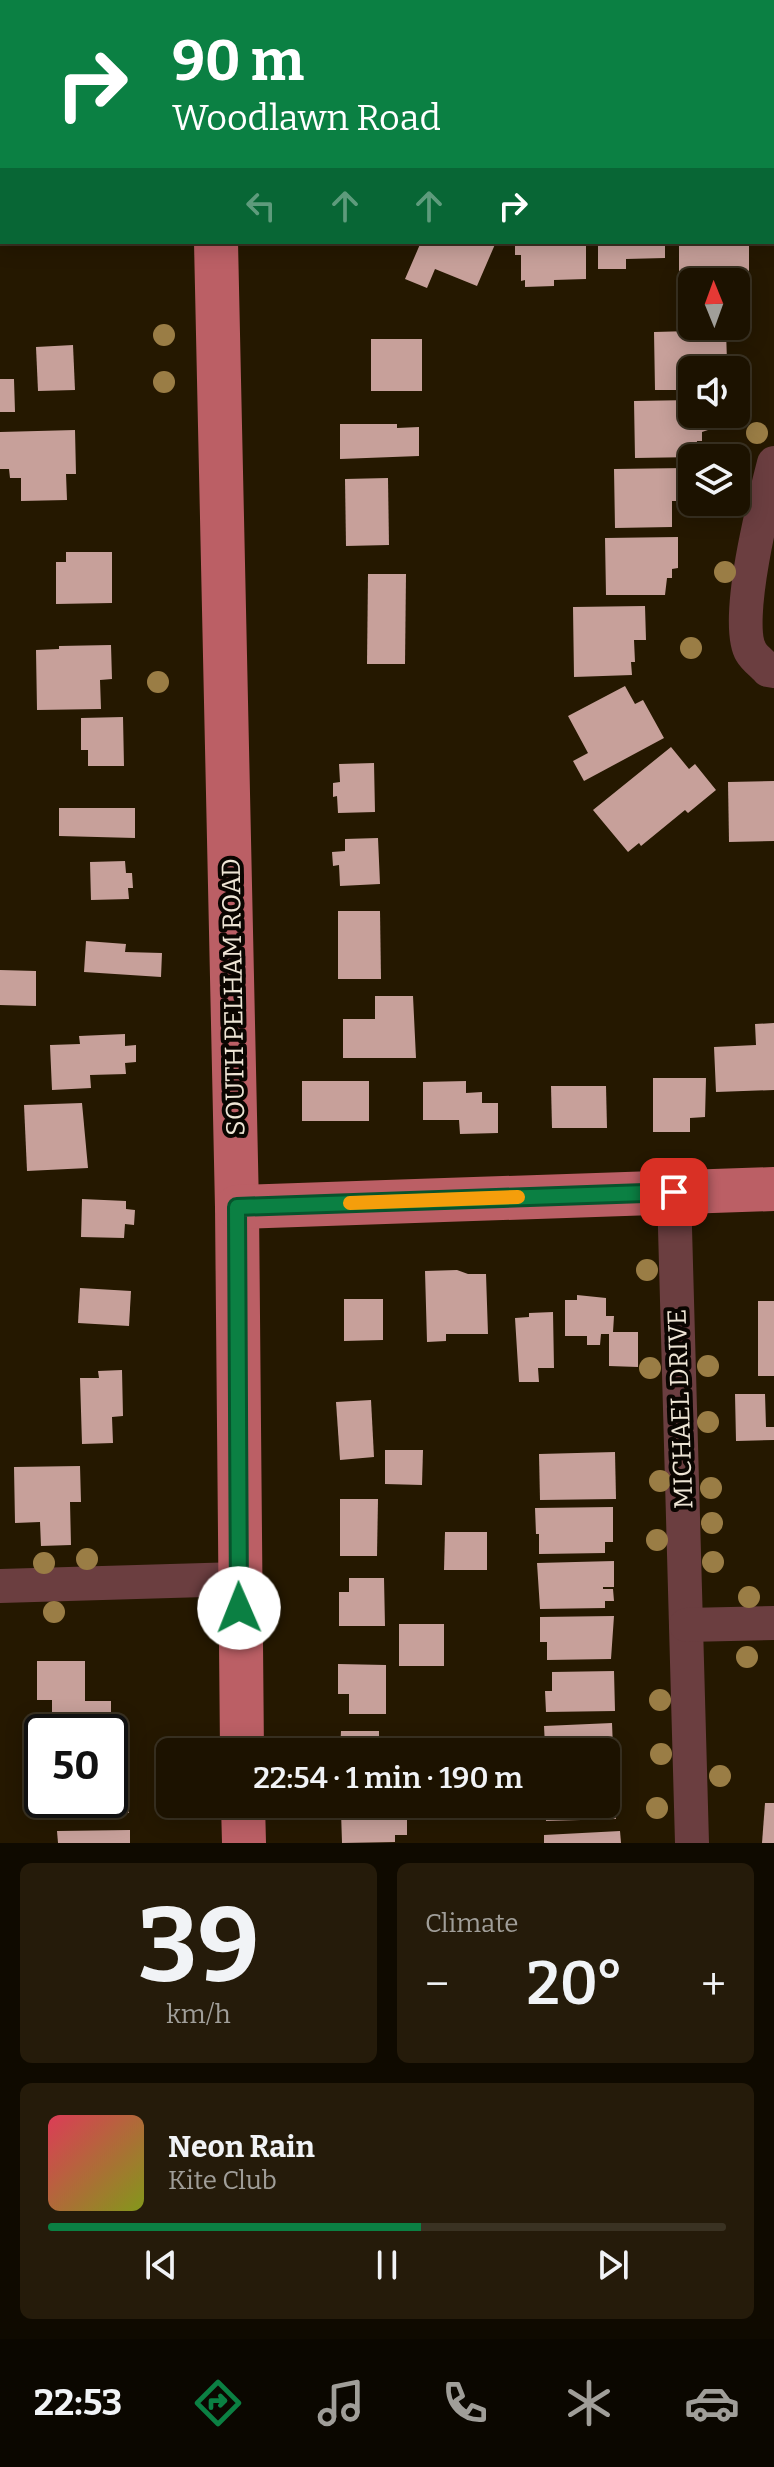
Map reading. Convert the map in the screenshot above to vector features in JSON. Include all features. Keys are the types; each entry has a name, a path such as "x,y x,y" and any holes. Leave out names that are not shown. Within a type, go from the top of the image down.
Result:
{"main road":[{"name":"SOUTH PELHAM ROAD","path":"216,244 237,1207 242,1738"},
{"path":"237,1207 774,1189"},
{"path":"243,1818 244,1843"}],"street":[{"path":"774,463 762,510 745,620 749,650 768,670 774,671"},
{"name":"MICHAEL DRIVE","path":"674,1192 692,1843"},
{"path":"0,1586 239,1579"},
{"path":"686,1625 774,1623"}],"building":[{"path":"420,244 495,244 477,286 435,269 427,288 405,279"},
{"path":"515,244 586,244 586,279 554,280 554,286 525,287 525,280 521,281 521,255 515,255"},
{"path":"598,244 665,244 665,258 626,259 626,269 598,269"},
{"path":"679,244 749,244 749,268 679,268"},
{"path":"678,331 678,340 726,340 727,356 678,356 678,390 655,390 654,332"},
{"path":"371,339 422,339 422,391 371,391"},
{"path":"73,345 75,390 38,391 36,347"},
{"path":"0,379 14,379 15,412 0,412"},
{"path":"678,400 678,428 708,430 702,432 702,441 697,441 697,444 678,444 678,457 635,458 634,401"},
{"path":"340,424 419,427 419,456 340,459"},
{"path":"75,430 76,474 66,474 67,500 21,501 21,478 10,478 9,469 0,469 0,432"},
{"path":"678,468 678,501 672,501 672,527 615,528 614,469"},
{"path":"388,478 389,545 346,546 345,479"},
{"path":"678,537 678,568 672,569 672,578 667,578 665,595 606,595 605,538"},
{"path":"66,552 112,552 112,603 56,604 56,562 66,562"},
{"path":"368,574 406,574 405,664 367,664"},
{"path":"645,606 646,640 634,640 632,675 574,677 573,607"},
{"path":"111,645 112,679 100,680 101,709 37,710 36,650 59,649 59,646"},
{"path":"625,686 635,704 643,700 664,738 584,781 573,761 588,753 568,716"},
{"path":"123,717 124,766 88,766 88,750 81,750 81,718"},
{"path":"671,747 689,769 695,764 716,790 688,813 685,810 641,846 639,843 628,852 593,810"},
{"path":"374,763 375,812 338,813 333,783 340,782 339,764"},
{"path":"774,781 774,841 729,842 728,782"},
{"path":"59,808 135,808 135,838 59,836"},
{"path":"378,838 380,884 340,886 339,865 333,866 332,852 345,851 345,839"},
{"path":"125,861 126,873 132,873 133,888 128,888 129,899 91,900 90,862"},
{"path":"338,911 380,911 381,979 338,979"},
{"path":"86,941 126,944 125,952 162,953 161,977 84,972"},
{"path":"0,970 36,971 36,1006 0,1005"},
{"path":"375,996 413,996 416,1058 343,1058 343,1019 375,1019"},
{"path":"774,1023 774,1090 716,1092 714,1047 756,1045 755,1024"},
{"path":"125,1034 125,1046 136,1045 136,1062 125,1063 126,1074 90,1075 91,1088 52,1090 50,1045 80,1044 79,1036"},
{"path":"653,1078 706,1078 705,1117 690,1118 690,1132 653,1132"},
{"path":"302,1081 369,1081 369,1121 302,1121"},
{"path":"466,1081 466,1093 482,1092 482,1103 498,1103 498,1133 460,1134 459,1120 423,1120 423,1082"},
{"path":"551,1086 606,1086 607,1128 552,1128"},
{"path":"82,1103 88,1168 27,1171 24,1105"},
{"path":"82,1199 126,1201 126,1209 135,1210 134,1225 125,1224 124,1238 81,1237"},
{"path":"457,1270 468,1274 486,1274 488,1334 446,1334 446,1341 427,1342 425,1271"},
{"path":"80,1288 131,1291 129,1326 78,1323"},
{"path":"577,1295 606,1298 606,1316 614,1316 613,1332 638,1332 638,1367 609,1366 609,1334 601,1334 600,1345 587,1345 587,1336 565,1336 565,1300 577,1300"},
{"path":"344,1299 383,1299 383,1340 344,1341"},
{"path":"758,1301 774,1301 774,1376 758,1376"},
{"path":"553,1312 554,1368 538,1368 539,1382 519,1382 515,1318 529,1317 529,1313"},
{"path":"122,1370 123,1416 112,1417 113,1443 82,1444 80,1378 99,1378 98,1371"},
{"path":"735,1394 765,1394 766,1427 774,1427 774,1440 736,1441"},
{"path":"371,1400 374,1457 340,1460 336,1402"},
{"path":"385,1450 423,1450 422,1485 385,1484"},
{"path":"615,1452 616,1499 540,1500 539,1454"},
{"path":"80,1466 81,1502 70,1502 71,1545 41,1546 40,1522 15,1523 14,1467"},
{"path":"340,1499 378,1499 377,1556 340,1556"},
{"path":"613,1507 613,1542 605,1542 605,1553 539,1554 535,1508"},
{"path":"445,1532 487,1532 487,1570 444,1570"},
{"path":"614,1561 614,1587 603,1589 613,1589 614,1601 605,1601 605,1608 540,1609 537,1563"},
{"path":"349,1578 384,1578 385,1626 339,1626 339,1592 349,1592"},
{"path":"614,1616 611,1659 547,1660 547,1642 540,1642 540,1617"},
{"path":"399,1624 444,1624 444,1666 399,1666"},
{"path":"37,1661 85,1661 85,1701 111,1701 111,1714 52,1714 52,1700 37,1700"},
{"path":"338,1664 386,1665 386,1714 349,1714 349,1694 338,1694"},
{"path":"614,1671 615,1711 546,1712 545,1691 552,1691 552,1672"},
{"path":"612,1723 613,1738 545,1738 544,1726"},
{"path":"341,1731 379,1731 379,1738 341,1738"},
{"path":"621,1776 622,1804 620,1804"},
{"path":"765,1803 774,1803 774,1843 762,1843"},
{"path":"341,1818 407,1819 407,1835 395,1835 395,1842 342,1843"},
{"path":"546,1818 616,1819 546,1821"},
{"path":"130,1830 130,1843 58,1843 57,1831"},
{"path":"620,1831 621,1843 544,1843 544,1835"}],"slow traffic":[{"path":"350,1203 518,1197"}],"route":[{"path":"239,1608 237,1207 674,1192"}]}
